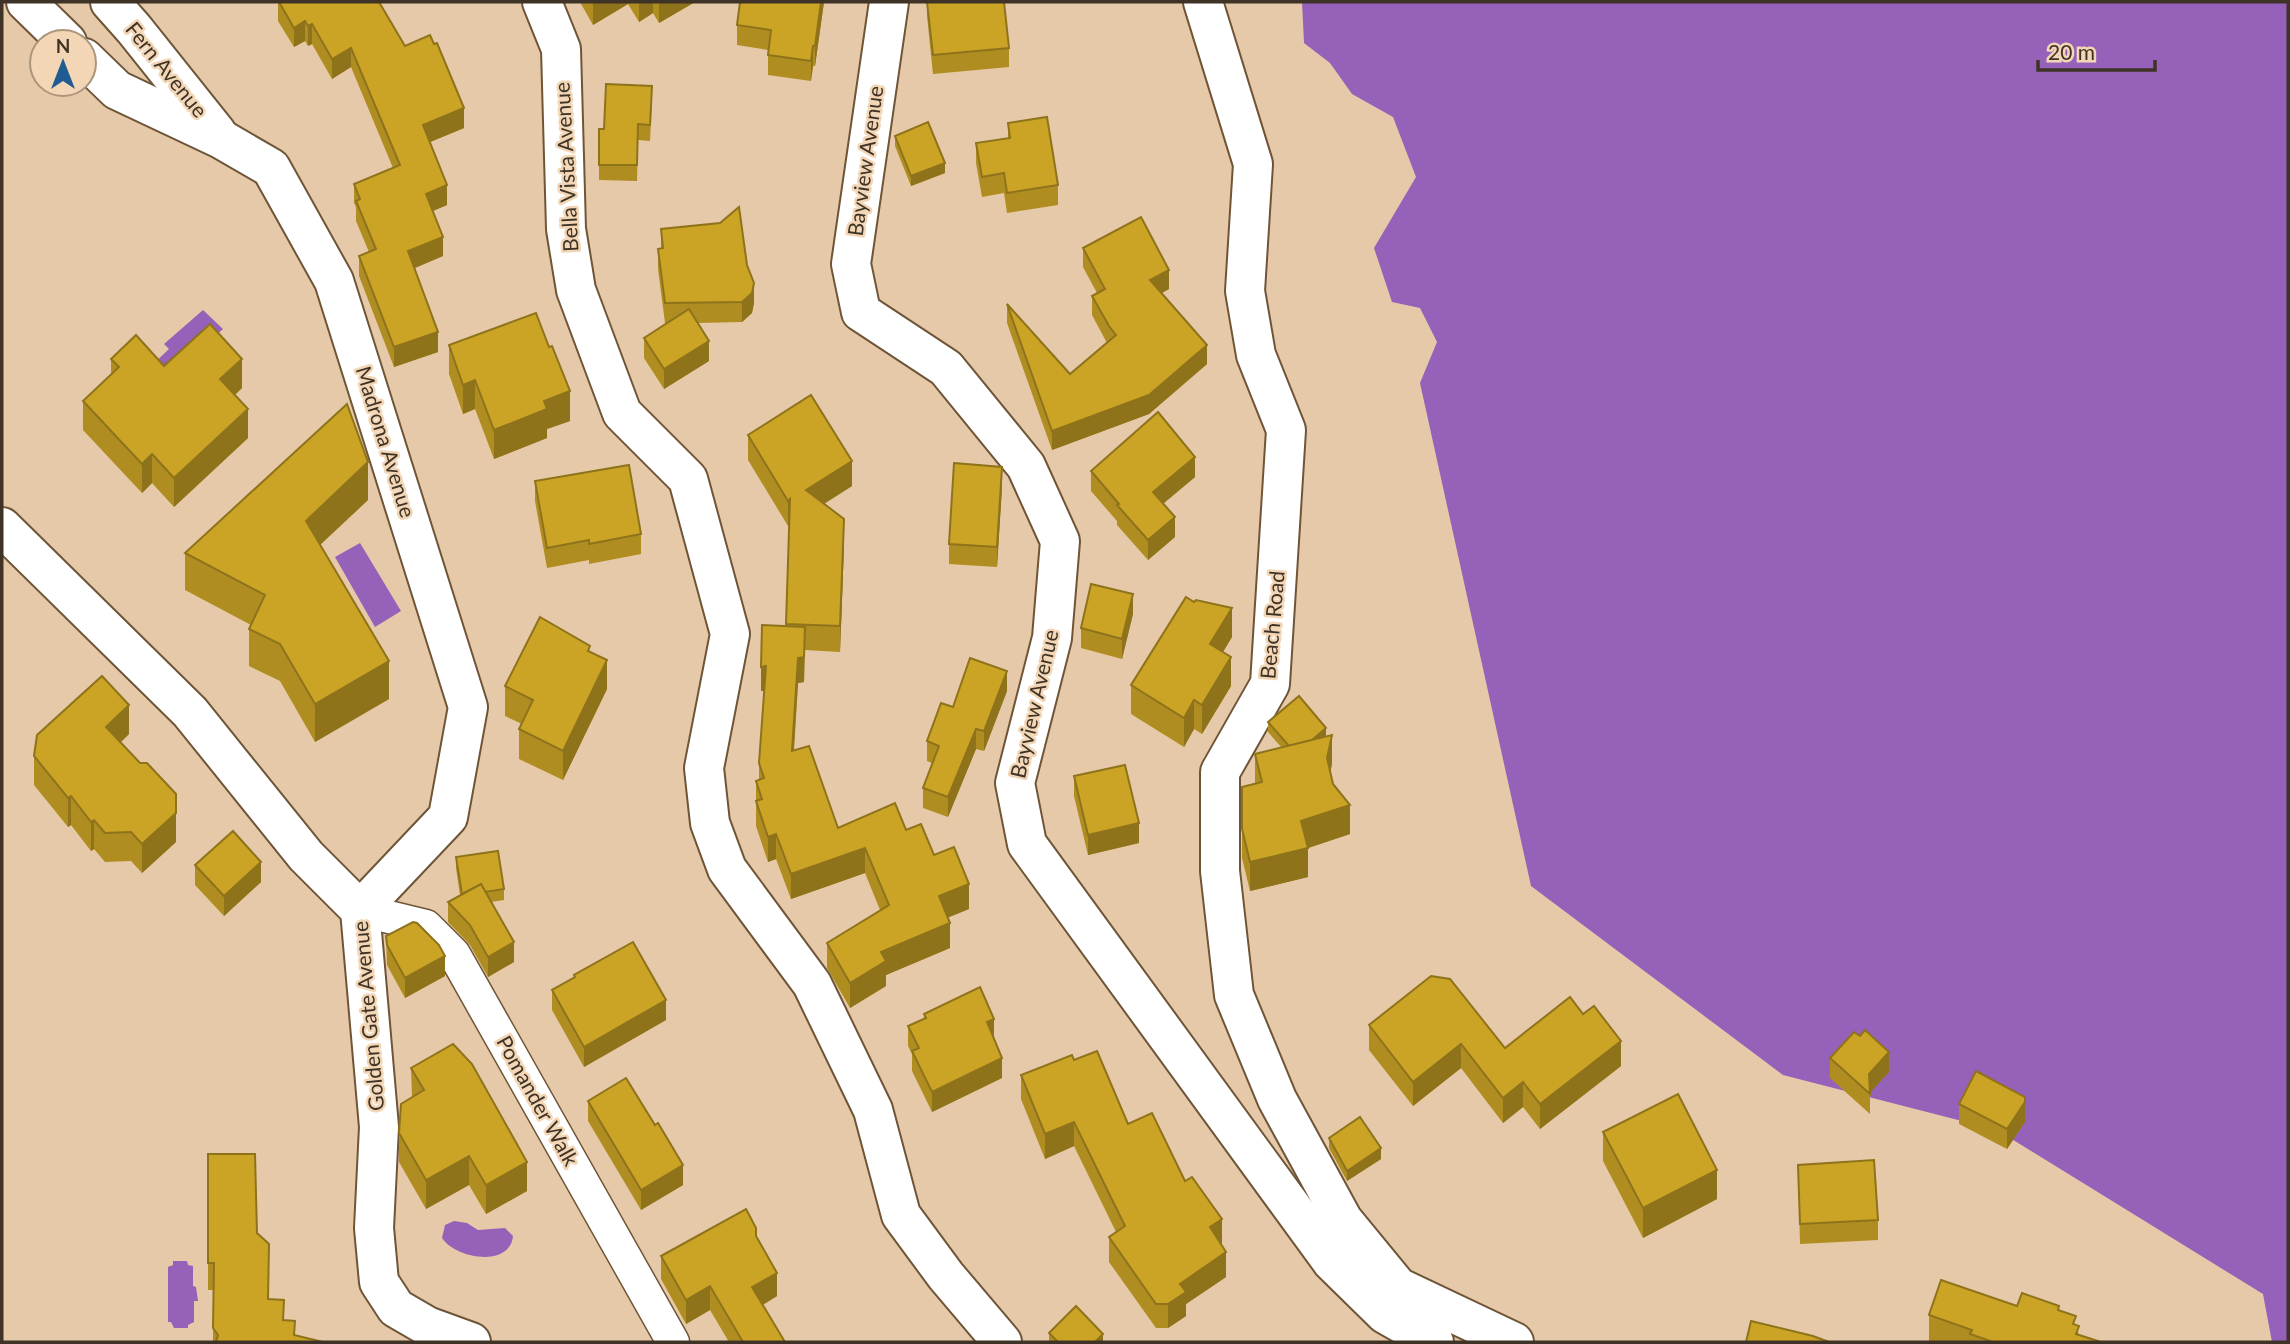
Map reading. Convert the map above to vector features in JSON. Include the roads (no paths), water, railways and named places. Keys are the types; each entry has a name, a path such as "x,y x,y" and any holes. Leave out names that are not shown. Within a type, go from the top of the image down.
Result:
{"street":[{"path":"26,2 53,28"},
{"name":"Fern Avenue","path":"110,2 221,139"},
{"name":"Bella Vista Avenue","path":"542,2 561,49 566,229 576,290 622,413 688,479 730,634 704,768 710,823 727,869 812,984 873,1110 901,1215 946,1276 1002,1342"},
{"name":"Bayview Avenue","path":"889,2 851,264 861,312 946,368 1026,466 1060,541 1052,638 1015,783 1027,844 1332,1262 1385,1314 1434,1342"},
{"name":"Beach Road","path":"1203,2 1253,164 1245,291 1256,355 1286,430 1270,684 1220,772 1220,872 1234,995 1277,1099 1343,1220 1398,1287 1514,1342"},
{"name":"Madrona Avenue","path":"98,72 117,90 221,139 271,168 334,281 468,707 448,817 360,910"},
{"name":"Golden Gate Avenue","path":"2,527 190,712 306,856 360,910 379,1127 374,1228 379,1282 396,1308 427,1326 471,1342"},
{"name":"Pomander Walk","path":"360,910 426,926 454,954 673,1342"}]}
